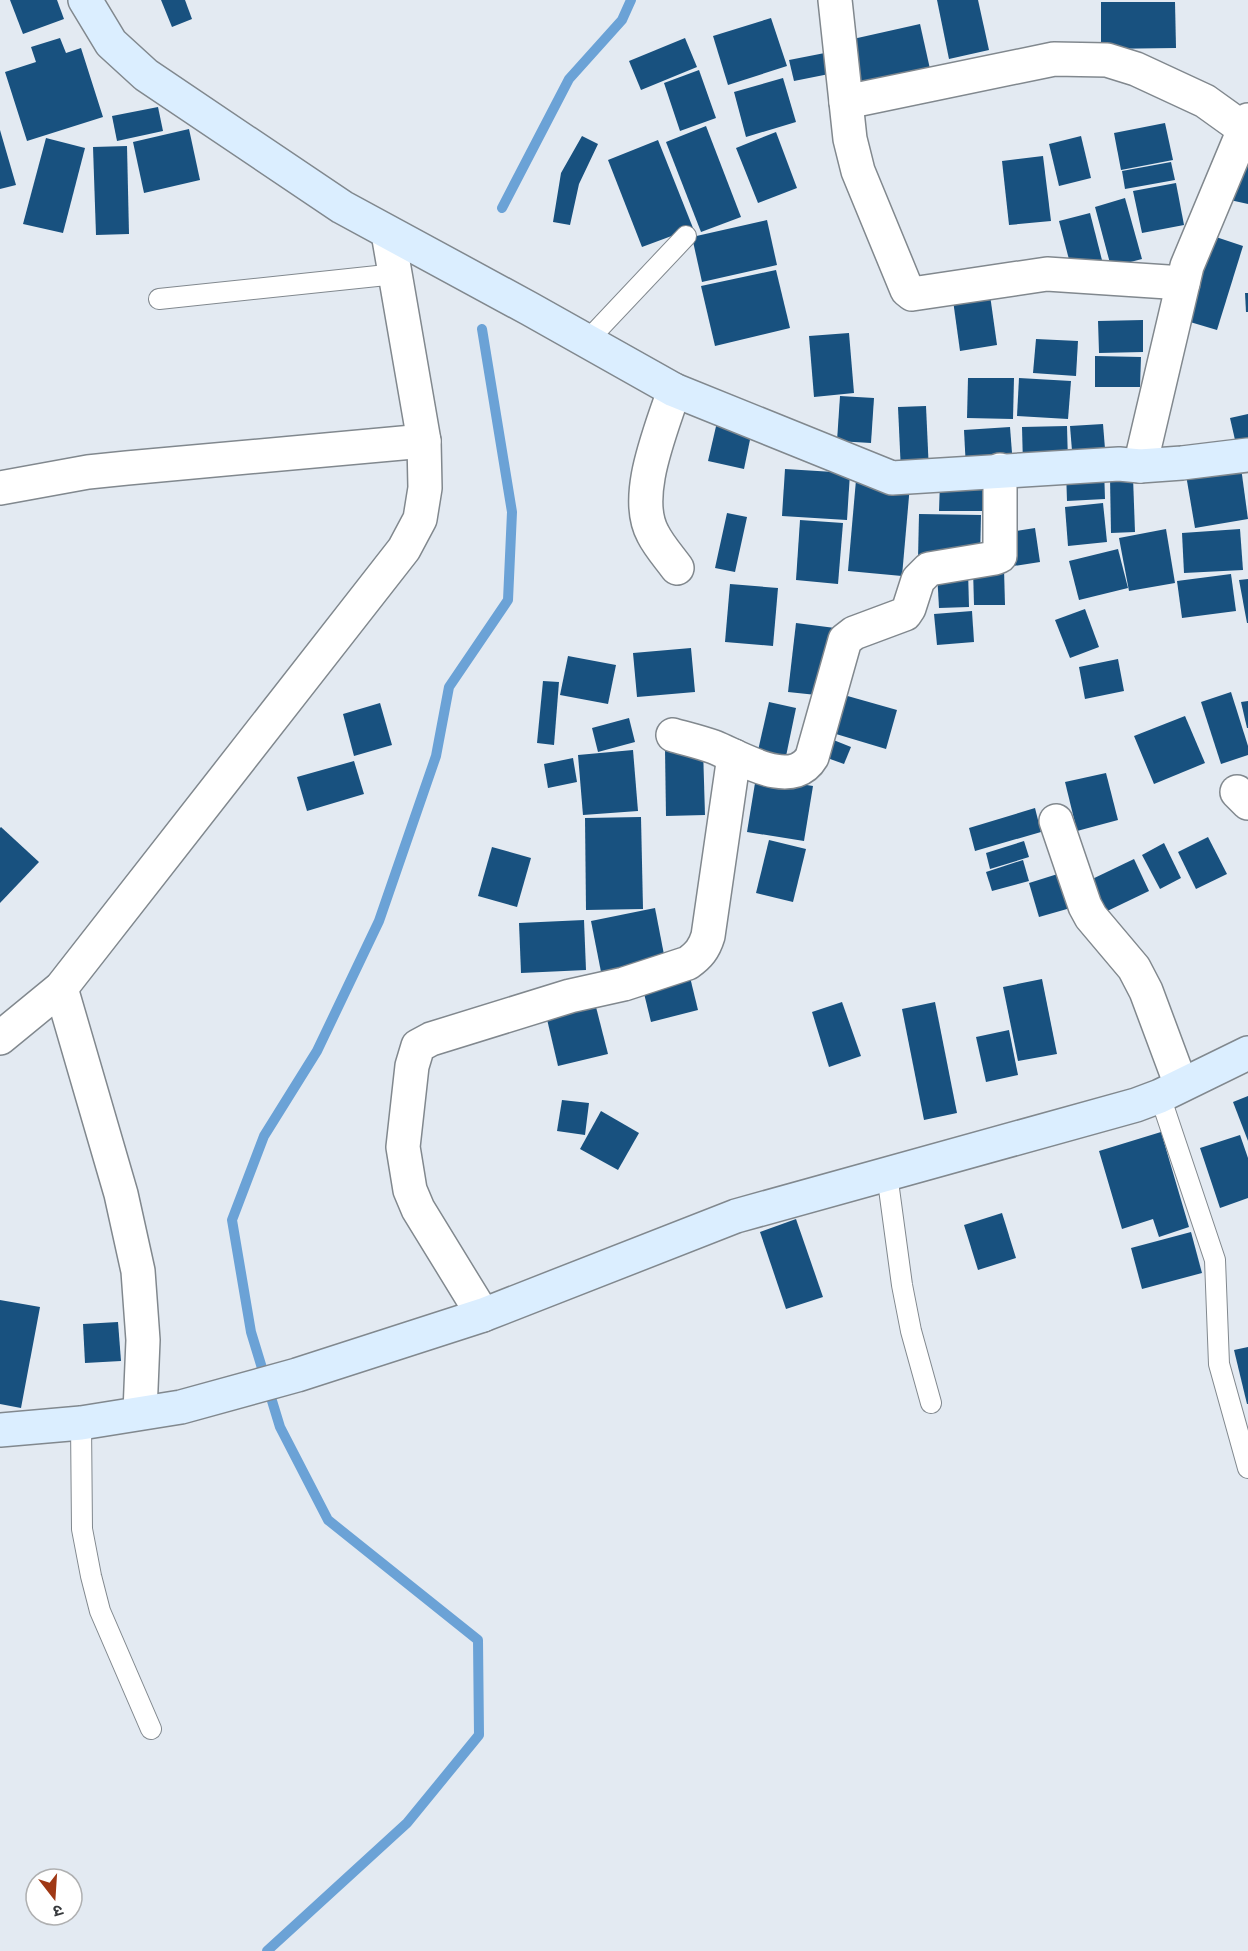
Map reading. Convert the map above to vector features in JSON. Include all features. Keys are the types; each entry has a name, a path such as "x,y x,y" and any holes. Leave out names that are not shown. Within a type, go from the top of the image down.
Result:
{"street":[{"path":"85,0 111,43 146,75 342,207 674,390 892,478 1119,464 1140,466 1248,455"},
{"path":"835,0 850,139 858,171 907,290 912,294 1047,274 1183,283"},
{"path":"846,102 1054,59 1085,58 1107,60 1136,69 1205,101 1246,124 1187,266 1140,466"},
{"path":"0,1038 61,988 404,549 420,519 425,488 424,441 388,234"},
{"path":"674,390 648,475 645,506 652,533 677,568"},
{"path":"0,488 117,469 424,441"},
{"path":"673,735 694,740 758,766 782,773 797,772 807,765 812,757 845,640 854,633 905,614 918,580 929,569 1000,556 1002,552 1000,470"},
{"path":"483,1314 418,1209 410,1190 403,1147 412,1066 418,1046 431,1039 570,996 624,984 688,963 696,957 704,948 708,936 734,756"},
{"path":"1056,821 1085,906 1091,917 1134,968 1146,992 1170,1091"},
{"path":"61,988 121,1194 138,1271 143,1341 140,1412"},
{"path":"0,1430 81,1423 181,1407 297,1375 483,1314 736,1216 1136,1105 1248,1053"}],"lane":[{"path":"587,341 686,236"},
{"path":"159,299 396,274"},
{"path":"1170,1091 1215,1260 1219,1364 1248,1468"},
{"path":"887,1174 902,1285 911,1331 931,1403"},
{"path":"81,1423 82,1529 91,1576 100,1611 151,1729"}],"building":[{"path":"10,0 57,0 64,19 23,34"},
{"path":"161,0 185,0 192,19 172,27"},
{"path":"937,0 978,0 989,50 949,59"},
{"path":"1101,2 1175,2 1176,48 1101,49"},
{"path":"771,18 787,66 728,85 713,36"},
{"path":"920,24 930,69 855,87 844,41"},
{"path":"60,38 66,53 81,48 103,117 27,141 5,72 36,62 31,47"},
{"path":"685,38 697,67 641,90 629,61"},
{"path":"835,51 839,72 794,81 789,60"},
{"path":"699,70 716,118 680,131 664,83"},
{"path":"783,78 796,122 746,137 734,92"},
{"path":"158,107 163,131 117,141 112,116"},
{"path":"1165,123 1173,160 1121,170 1114,133"},
{"path":"706,126 741,217 701,232 666,142"},
{"path":"189,129 200,180 144,193 133,142"},
{"path":"0,130 16,185 0,189"},
{"path":"776,132 797,188 758,203 736,148"},
{"path":"582,136 598,144 579,184 570,225 553,222 561,173"},
{"path":"1081,136 1091,178 1059,186 1049,144"},
{"path":"46,138 85,148 63,233 23,224"},
{"path":"658,140 693,228 642,247 608,160"},
{"path":"127,146 129,234 96,235 93,147"},
{"path":"1043,156 1051,221 1009,225 1002,161"},
{"path":"1171,162 1175,180 1125,189 1122,171"},
{"path":"1248,162 1248,204 1230,200"},
{"path":"1176,183 1184,225 1142,233 1133,191"},
{"path":"1125,198 1142,259 1111,267 1095,207"},
{"path":"1090,213 1103,264 1072,271 1059,221"},
{"path":"767,220 777,265 702,282 692,237"},
{"path":"1207,234 1243,246 1217,330 1180,319"},
{"path":"776,270 790,328 715,346 701,286"},
{"path":"989,288 997,345 960,351 952,293"},
{"path":"1245,293 1248,293 1248,312 1246,312"},
{"path":"1143,320 1143,352 1099,353 1098,321"},
{"path":"849,333 854,393 814,397 809,336"},
{"path":"1036,339 1078,341 1076,376 1033,373"},
{"path":"1095,356 1141,357 1140,387 1095,387"},
{"path":"968,378 1014,378 1013,419 967,418"},
{"path":"1019,378 1071,381 1068,419 1017,416"},
{"path":"840,396 874,398 871,443 837,441"},
{"path":"926,406 929,472 901,472 898,407"},
{"path":"1248,414 1248,451 1238,453 1230,418"},
{"path":"717,422 752,430 744,469 708,461"},
{"path":"1103,424 1106,461 1073,463 1070,426"},
{"path":"1067,426 1068,463 1023,465 1022,427"},
{"path":"1010,427 1013,466 966,469 964,430"},
{"path":"1240,460 1248,519 1195,528 1185,469"},
{"path":"1104,468 1105,499 1067,501 1066,470"},
{"path":"785,469 850,473 847,520 782,516"},
{"path":"1110,477 1133,477 1135,532 1111,533"},
{"path":"856,480 910,485 902,576 848,571"},
{"path":"940,482 990,483 989,511 939,511"},
{"path":"1103,503 1107,542 1068,546 1065,507"},
{"path":"727,513 747,517 735,572 715,568"},
{"path":"919,514 981,515 980,559 918,559"},
{"path":"800,520 843,523 838,584 796,580"},
{"path":"1035,528 1040,562 1007,567 1002,533"},
{"path":"1166,529 1175,583 1129,591 1119,538"},
{"path":"1240,529 1243,570 1184,573 1182,533"},
{"path":"1118,549 1128,588 1079,600 1069,561"},
{"path":"973,569 1004,569 1005,605 974,605"},
{"path":"968,570 969,607 939,608 937,572"},
{"path":"1231,574 1236,611 1182,618 1177,581"},
{"path":"1248,579 1248,623 1247,623 1239,580"},
{"path":"730,584 778,588 773,646 725,642"},
{"path":"1085,609 1099,647 1070,658 1055,620"},
{"path":"972,611 974,642 937,645 934,614"},
{"path":"796,623 835,628 826,696 788,692"},
{"path":"691,648 695,692 637,697 633,653"},
{"path":"568,656 616,665 608,704 560,695"},
{"path":"1118,659 1124,691 1085,699 1079,667"},
{"path":"543,681 559,682 554,745 537,743"},
{"path":"1231,692 1248,746 1248,755 1221,764 1201,702"},
{"path":"837,693 897,710 886,749 826,731"},
{"path":"1248,701 1248,728 1247,728 1241,702"},
{"path":"769,702 796,708 785,761 757,755"},
{"path":"380,703 392,745 354,756 343,714"},
{"path":"1185,716 1205,763 1154,784 1134,736"},
{"path":"629,718 635,742 598,752 592,728"},
{"path":"826,737 851,747 844,764 819,755"},
{"path":"703,748 705,815 666,816 665,749"},
{"path":"633,750 638,811 583,815 578,755"},
{"path":"573,758 577,782 548,788 544,764"},
{"path":"354,761 364,794 307,811 297,777"},
{"path":"1106,773 1118,820 1077,831 1065,782"},
{"path":"756,777 813,786 804,841 747,832"},
{"path":"1035,808 1041,832 975,851 969,828"},
{"path":"641,817 643,909 586,910 585,818"},
{"path":"0,828 39,862 0,903"},
{"path":"1208,837 1227,874 1196,889 1178,852"},
{"path":"769,840 806,849 793,902 756,893"},
{"path":"1024,841 1029,857 990,869 986,853"},
{"path":"1164,843 1181,878 1160,889 1142,855"},
{"path":"492,847 531,858 517,907 478,896"},
{"path":"1134,859 1149,891 1101,914 1086,882"},
{"path":"1023,860 1029,881 992,891 986,872"},
{"path":"1064,872 1074,907 1039,917 1029,883"},
{"path":"655,908 666,965 602,977 591,921"},
{"path":"584,920 586,970 521,973 519,923"},
{"path":"688,969 698,1010 651,1022 641,981"},
{"path":"1042,979 1057,1054 1018,1061 1003,987"},
{"path":"842,1002 861,1056 829,1067 812,1012"},
{"path":"935,1002 957,1113 924,1120 902,1009"},
{"path":"595,1003 608,1054 558,1066 546,1015"},
{"path":"1009,1030 1018,1075 986,1082 976,1037"},
{"path":"1248,1096 1248,1141 1233,1102"},
{"path":"562,1100 589,1103 585,1135 557,1131"},
{"path":"601,1111 639,1133 618,1170 580,1149"},
{"path":"1161,1132 1189,1227 1159,1237 1153,1219 1122,1229 1099,1151"},
{"path":"1240,1135 1248,1158 1248,1198 1220,1208 1200,1148"},
{"path":"1002,1213 1016,1258 978,1270 964,1225"},
{"path":"796,1219 823,1297 786,1309 760,1232"},
{"path":"1191,1232 1202,1273 1142,1289 1131,1248"},
{"path":"0,1300 40,1307 21,1408 0,1404"},
{"path":"118,1322 121,1361 85,1363 83,1324"},
{"path":"1248,1347 1248,1404 1247,1404 1234,1350"}],"waterway":[{"path":"502,208 569,79 622,20 631,0"},
{"path":"267,1951 407,1823 479,1735 478,1640 328,1520 280,1427 251,1332 232,1220 264,1136 317,1051 379,921 436,756 449,687 508,600 512,512 482,329"}]}
